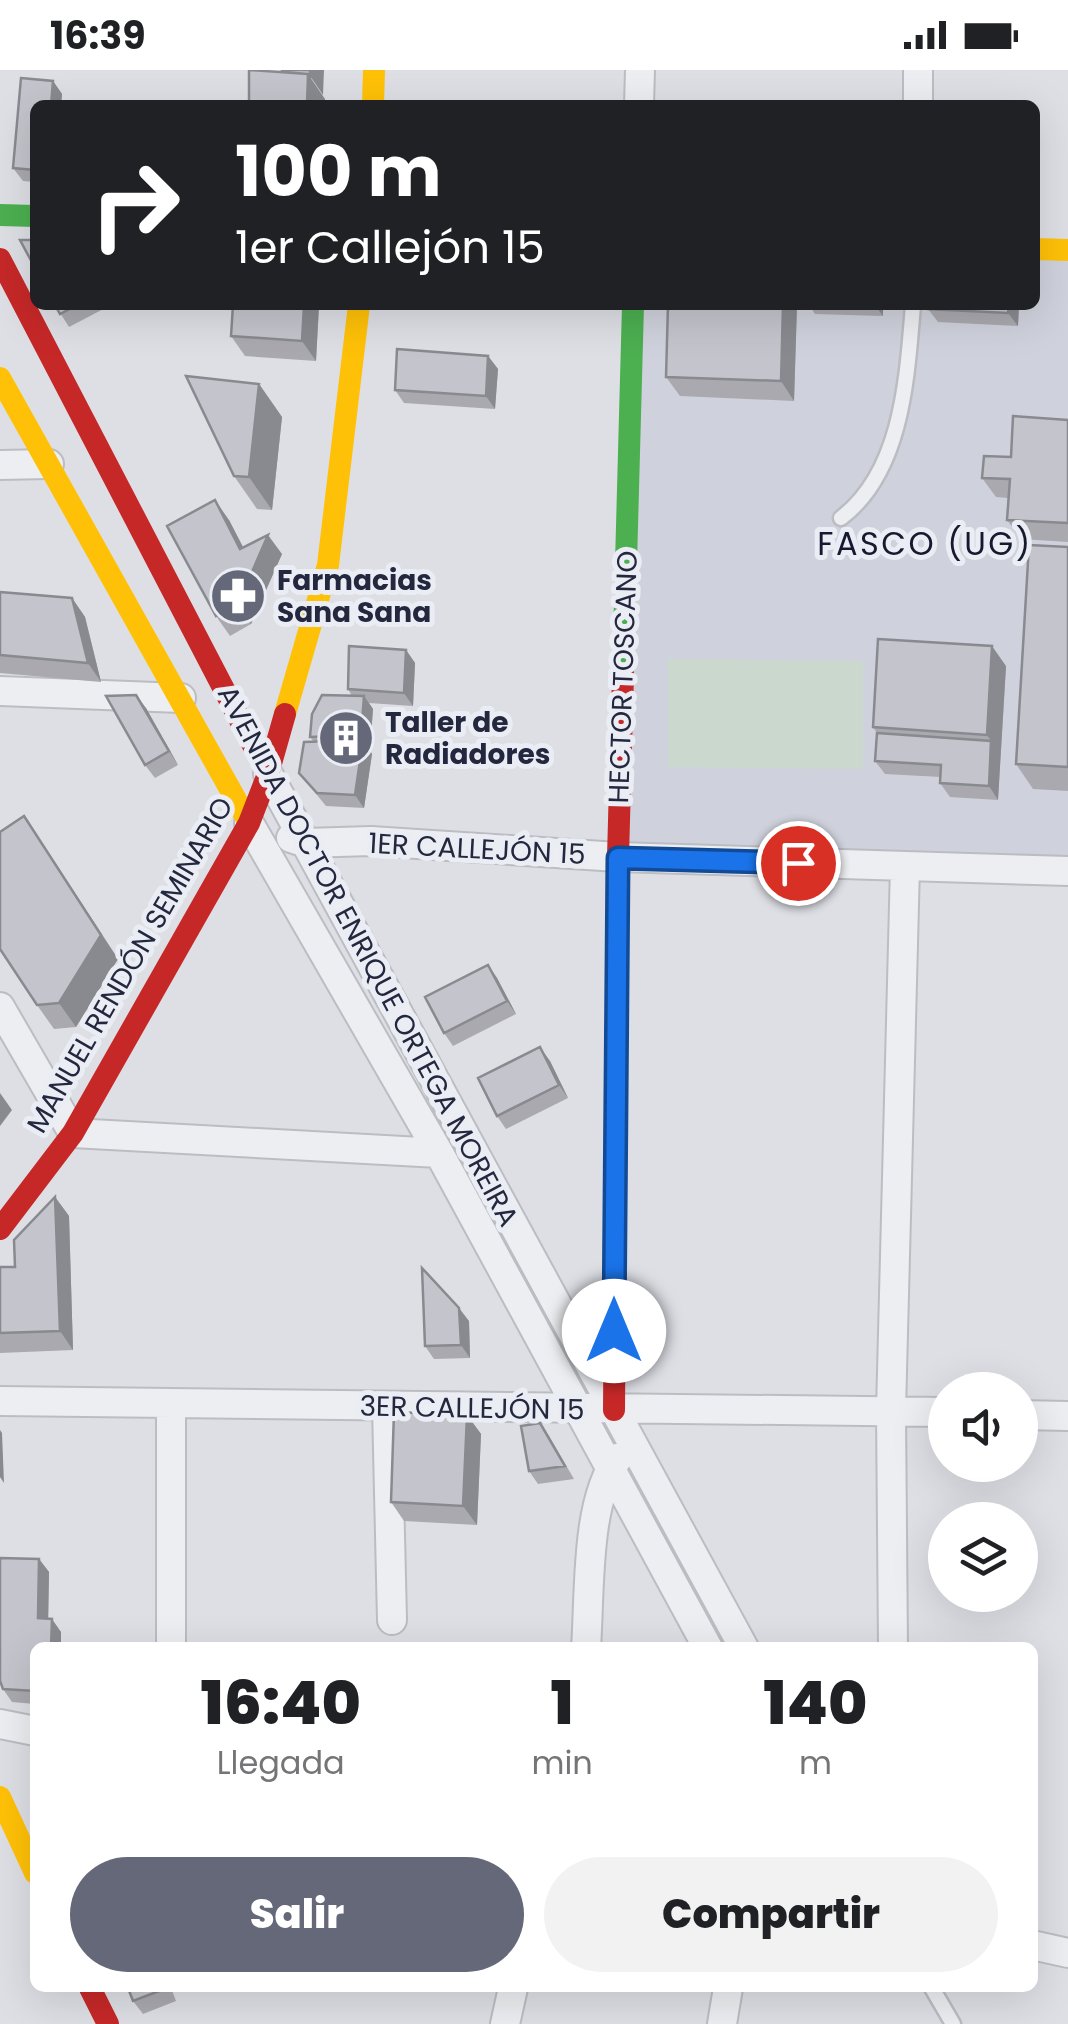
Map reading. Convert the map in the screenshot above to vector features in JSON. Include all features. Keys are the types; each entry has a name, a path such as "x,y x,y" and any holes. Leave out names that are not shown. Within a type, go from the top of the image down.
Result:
{"street":[{"path":"373,100 374,70"},
{"path":"639,100 640,70"},
{"path":"918,70 918,100"},
{"path":"0,215 30,216"},
{"path":"1040,249 1068,250"},
{"name":"AVENIDA DOCTOR ENRIQUE ORTEGA MOREIRA","path":"0,259 268,774 741,1642"},
{"name":"MANUEL RENDÓN SEMINARIO","path":"0,1230 73,1134 249,823 268,774 328,564 359,310"},
{"name":"HECTOR TOSCANO","path":"614,1410 618,858 633,310"},
{"name":"AVENIDA DOCTOR ENRIQUE ORTEGA MOREIRA","path":"0,378 439,1153 705,1642"},
{"path":"0,465 49,464"},
{"path":"0,692 182,698"},
{"name":"1ER CALLEJÓN 15","path":"249,823 306,843 371,841 618,858 1068,871"},
{"path":"893,1642 891,1411 906,866"},
{"path":"0,1007 73,1134 439,1153"},
{"name":"3ER CALLEJÓN 15","path":"0,1401 928,1412"},
{"path":"171,1642 172,1404"},
{"path":"387,1407 392,1620"},
{"path":"1038,1415 1068,1416"},
{"path":"586,1642 594,1532 612,1466 630,1441"},
{"path":"0,1724 30,1730"},
{"path":"0,1797 30,1862"},
{"path":"1038,1946 1068,1953"},
{"path":"92,1992 108,2024"},
{"path":"505,2024 512,1992"},
{"path":"722,2024 727,1992"}],"lane":[{"path":"841,518 875,481 893,437 912,310"},
{"path":"934,1992 953,2024"}],"shaded area":[{"path":"1040,251 1068,252 1068,869 608,849 630,310 1040,310"},
{"path":"668,659 863,661 863,769 668,767"}],"building":[{"path":"249,70 308,74 307,100 249,100"},
{"path":"310,70 310,76 282,72"},
{"path":"21,78 53,81 51,100 30,100 30,170 13,168"},
{"path":"20,240 30,240 30,259"},
{"path":"233,310 304,310 302,341 231,336"},
{"path":"668,310 783,310 781,381 666,377"},
{"path":"948,310 1008,310 1008,313"},
{"path":"397,349 488,356 486,396 395,390"},
{"path":"186,376 259,384 249,477 234,476"},
{"path":"1013,416 1068,420 1068,523 1007,520 1010,479 982,478 984,456 1011,457"},
{"path":"215,500 240,549 268,535 238,604 216,616 167,526"},
{"path":"1029,545 1068,547 1068,767 1016,764"},
{"path":"0,592 72,598 88,663 0,655"},
{"path":"878,639 992,646 987,735 873,727"},
{"path":"349,646 406,650 404,693 348,689"},
{"path":"136,695 169,751 145,765 106,696"},
{"path":"322,695 364,696 361,735 310,737 312,714"},
{"path":"877,733 991,741 989,786 940,783 941,765 875,761"},
{"path":"363,740 355,795 317,793 299,773 304,742"},
{"path":"24,816 101,935 59,1003 37,1005 0,949 0,832"},
{"path":"488,965 507,1001 444,1033 425,997"},
{"path":"540,1047 559,1085 497,1116 478,1078"},
{"path":"55,1197 60,1331 0,1333 0,1267 15,1267 14,1240"},
{"path":"422,1268 459,1308 461,1345 425,1346"},
{"path":"394,1412 467,1415 463,1506 391,1502"},
{"path":"540,1423 565,1466 529,1471 521,1426"},
{"path":"0,1558 39,1559 38,1618 52,1619 51,1642 30,1642 30,1691 3,1689"},
{"path":"130,1992 157,1992 133,2001"}],"traffic: fast":[{"path":"0,215 30,216"},
{"path":"623,674 633,310"}],"traffic: slow":[{"path":"373,100 374,70"},
{"path":"1040,249 1068,250"},
{"path":"285,714 328,565 358,310"},
{"path":"0,378 249,823"},
{"path":"0,1797 30,1862"}],"traffic: jam":[{"path":"0,259 268,774"},
{"path":"614,1410 623,674"},
{"path":"0,1229 73,1133 249,823 285,714"},
{"path":"92,1992 108,2024"}],"place":[{"name":"Farmacias Sana Sana","path":"238,596"},
{"name":"Taller de Radiadores","path":"346,738"}],"district":[{"name":"FASCO (UG)","path":"925,543"}],"route":[{"path":"614,1331 618,858 798,863"}]}
